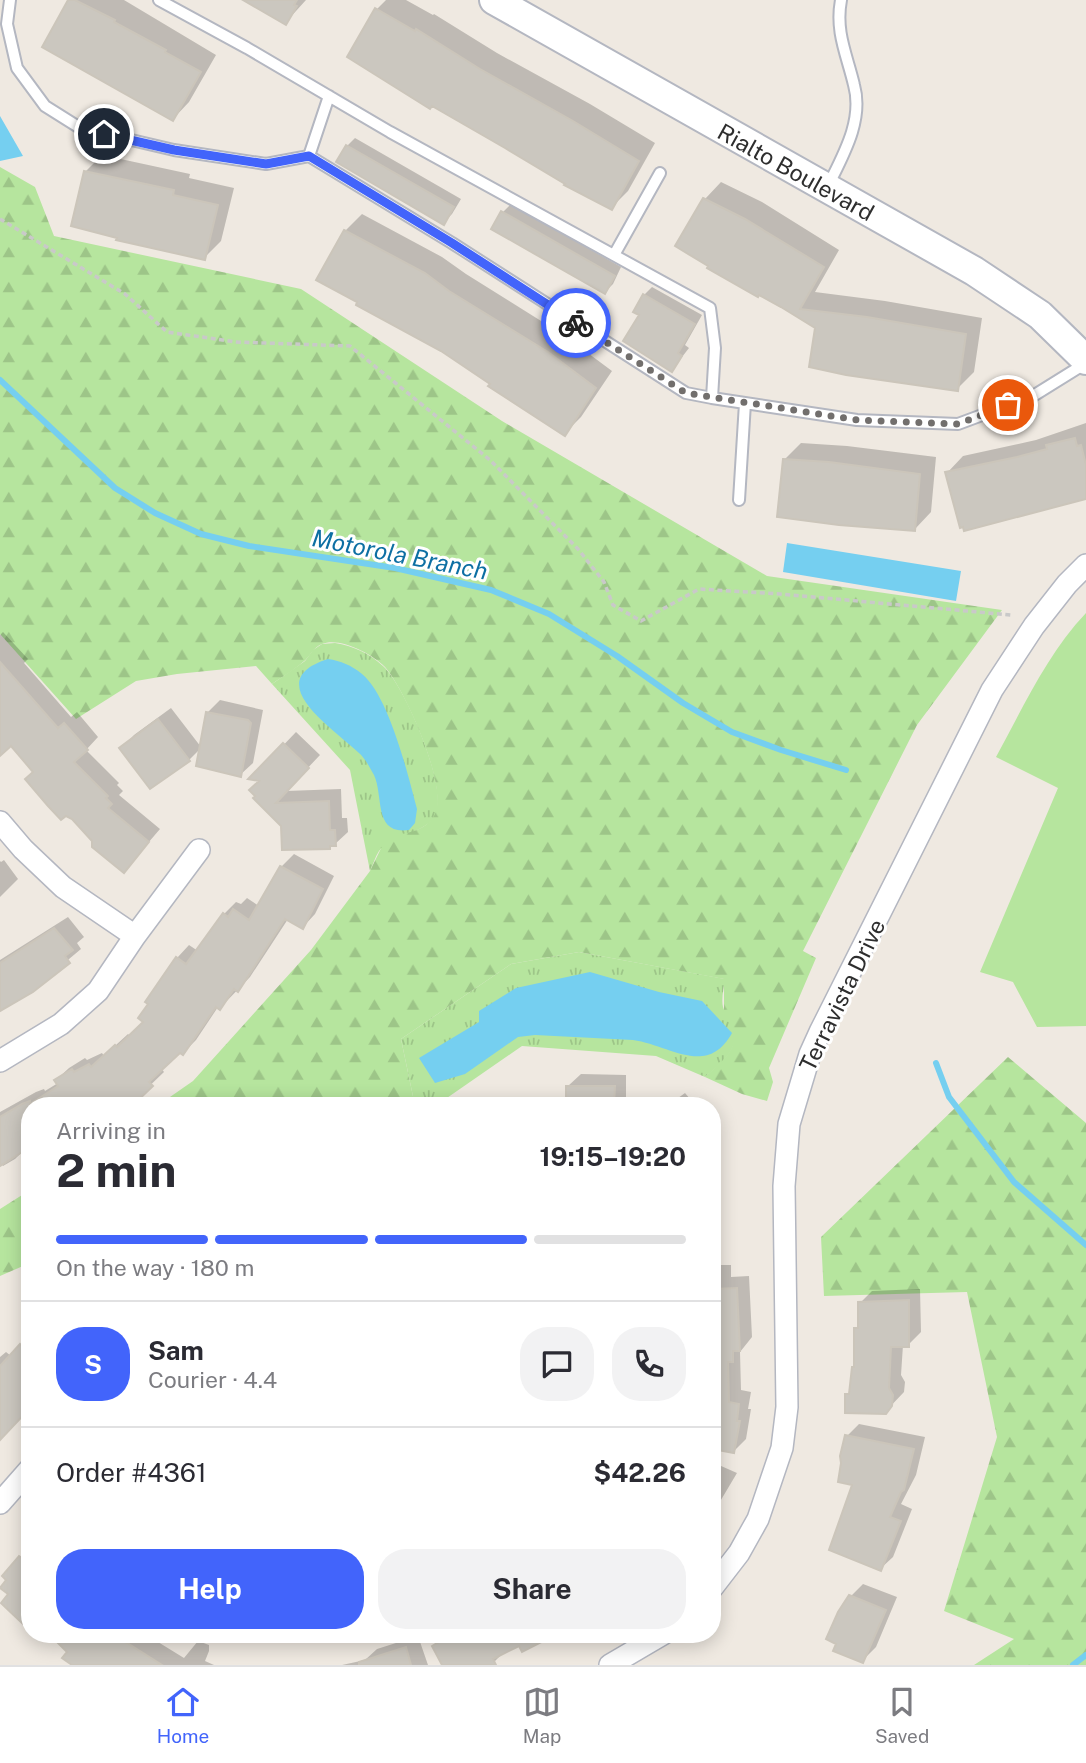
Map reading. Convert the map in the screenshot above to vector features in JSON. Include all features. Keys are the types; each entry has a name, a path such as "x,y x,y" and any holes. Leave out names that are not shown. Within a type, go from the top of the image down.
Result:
{"street":[{"name":"Rialto Boulevard","path":"494,0 974,271 1040,315 1086,361"},
{"name":"Terravista Drive","path":"721,1576 739,1553 758,1520 782,1448 787,1408 784,1186 786,1155 789,1124 810,1054 992,690 1034,626 1067,584 1086,565"},
{"path":"0,822 23,849 63,887 135,936"},
{"path":"0,1061 61,1024 98,991 199,850"},
{"path":"0,1503 21,1479"},
{"path":"610,1665 648,1643"}],"lane":[{"path":"10,0 7,24 17,68 45,106 80,128 174,150 266,164 309,156 452,243 686,393 857,420 958,424 1032,396 1086,361"},
{"path":"159,0 390,132 710,308 715,348 712,398"},
{"path":"826,189 846,149 856,115 855,86 839,35 839,0"},
{"path":"309,156 329,96"},
{"path":"614,255 660,173"},
{"path":"739,500 745,403"}],"path":[{"path":"0,219 125,293 167,332 236,342 350,346 490,460 578,549 604,582 613,605 641,621 699,589 1011,615"}],"green space":[{"path":"0,167 35,187 54,236 301,289 502,421 767,576 1002,610 917,725 803,951 816,958 769,1068 773,1082 767,1101 742,1094 705,1077 731,1050 734,1042 731,1026 724,1016 724,979 579,952 511,964 401,1039 413,1097 170,1097 193,1081 311,950 370,871 387,836 425,826 434,816 437,803 436,785 423,740 414,717 385,667 364,652 346,645 329,642 319,645 299,665 272,684 256,666 136,681 76,719 0,634"},
{"path":"1086,613 1086,1026 1037,1027 1013,982 980,972 1058,788 996,757 1059,646"},
{"path":"335,643 354,648 378,661 392,677 423,740 437,787 438,805 434,818 422,828 384,846 370,871 350,770 272,684 305,661 313,650 322,644"},
{"path":"579,952 725,979 723,1007 734,1027 732,1049 705,1077 656,1056 522,1046 448,1097 413,1097 401,1039 511,964"},
{"path":"1008,1057 1086,1123 1086,1665 974,1665 1014,1639 944,1611 997,1437 967,1292 824,1296 821,1237"},
{"path":"21,1196 21,1267 0,1276 0,1209"}],"water":[{"path":"0,116 23,156 0,161"},
{"path":"787,543 961,571 956,601 783,572"},
{"path":"328,659 346,664 362,674 381,700 396,737 417,809 415,823 409,830 390,827 385,821 377,784 365,760 320,719 300,692 300,680 308,668"},
{"path":"590,972 702,1001 732,1033 722,1046 711,1054 699,1056 633,1040 535,1035 518,1037 465,1074 435,1083 419,1058 479,1022 479,1011 516,988"}],"building":[{"path":"68,0 75,0 115,20 114,22 201,72 173,121 42,47"},
{"path":"243,0 297,0 294,5 297,6 286,25"},
{"path":"375,8 415,31 416,29 639,161 612,210 564,185 432,106 430,109 347,57"},
{"path":"346,145 454,207 444,225 336,162"},
{"path":"84,171 174,190 173,195 218,205 205,260 116,240 117,238 71,226"},
{"path":"703,198 745,219 824,267 800,309 966,334 958,391 809,367 815,328 707,268 708,266 675,246"},
{"path":"501,211 615,276 605,294 491,229"},
{"path":"344,230 425,273 449,291 548,352 596,388 565,436 488,386 490,384 441,351 316,280"},
{"path":"643,294 695,324 678,353 682,356 672,372 623,341 639,315 633,312"},
{"path":"1075,438 1077,446 1081,445 1086,465 1086,499 964,531 963,527 960,528 945,472 1017,457 1047,449 1046,445"},
{"path":"783,459 920,474 915,531 777,517"},
{"path":"0,662 58,728 64,723 88,750 74,762 108,796 106,798 112,804 108,808 149,842 124,873 92,847 92,841 72,819 66,816 61,820 48,806 25,779 33,772 11,746 0,756"},
{"path":"206,712 248,720 251,723 241,777 196,766"},
{"path":"158,719 190,761 150,789 119,748"},
{"path":"283,743 309,768 276,803 329,801 330,830 335,830 336,846 330,846 330,849 282,850 281,826 253,798 255,796 249,790 259,781 248,779"},
{"path":"280,866 323,889 303,929 285,919 238,992 234,989 220,1010 216,1007 183,1055 180,1053 149,1082 153,1086 141,1097 41,1097 58,1086 54,1080 72,1069 74,1072 89,1064 91,1067 143,1022 138,1018 148,1004 145,1002 176,957 186,964 223,913 228,917 233,909 249,920"},
{"path":"54,928 73,950 65,956 70,963 33,992 0,1011 0,963"},
{"path":"566,1086 615,1086 614,1097 566,1097"},
{"path":"21,1105 21,1153 0,1166 0,1117"},
{"path":"737,1288 740,1351 733,1351 733,1362 728,1362 729,1402 739,1404 737,1421 740,1421 734,1453 721,1451 721,1289"},
{"path":"909,1300 909,1347 891,1347 889,1388 893,1395 892,1406 886,1414 845,1413 845,1394 849,1394 854,1367 854,1328 858,1328 858,1302"},
{"path":"21,1345 21,1418 0,1440 0,1366"},
{"path":"845,1435 914,1449 904,1490 890,1517 901,1521 881,1571 829,1550 852,1485 838,1482"},
{"path":"19,1556 21,1557 21,1622 1,1603 8,1594 0,1588 6,1580 2,1576"},
{"path":"849,1595 886,1610 863,1663 833,1651 836,1644 826,1639"},
{"path":"58,1643 127,1643 162,1665 72,1665 62,1658 67,1652"},
{"path":"437,1643 540,1643 522,1652 519,1646 493,1659 496,1665 442,1665 432,1646"},
{"path":"406,1647 411,1665 359,1665 359,1662"}],"waterway":[{"name":"Motorola Branch","path":"0,380 115,488 155,513 201,534 249,546 395,568 491,590 549,614 617,656 683,703 732,732 846,770"},
{"name":"Motorola Branch","path":"936,1063 949,1097 1014,1182 1086,1245"},
{"path":"1073,1665 1086,1655"}],"way so far":[{"path":"576,323 686,393 712,398 857,420 958,424 1008,405"}],"route":[{"path":"104,134 174,150 266,164 309,156 576,323"}]}
